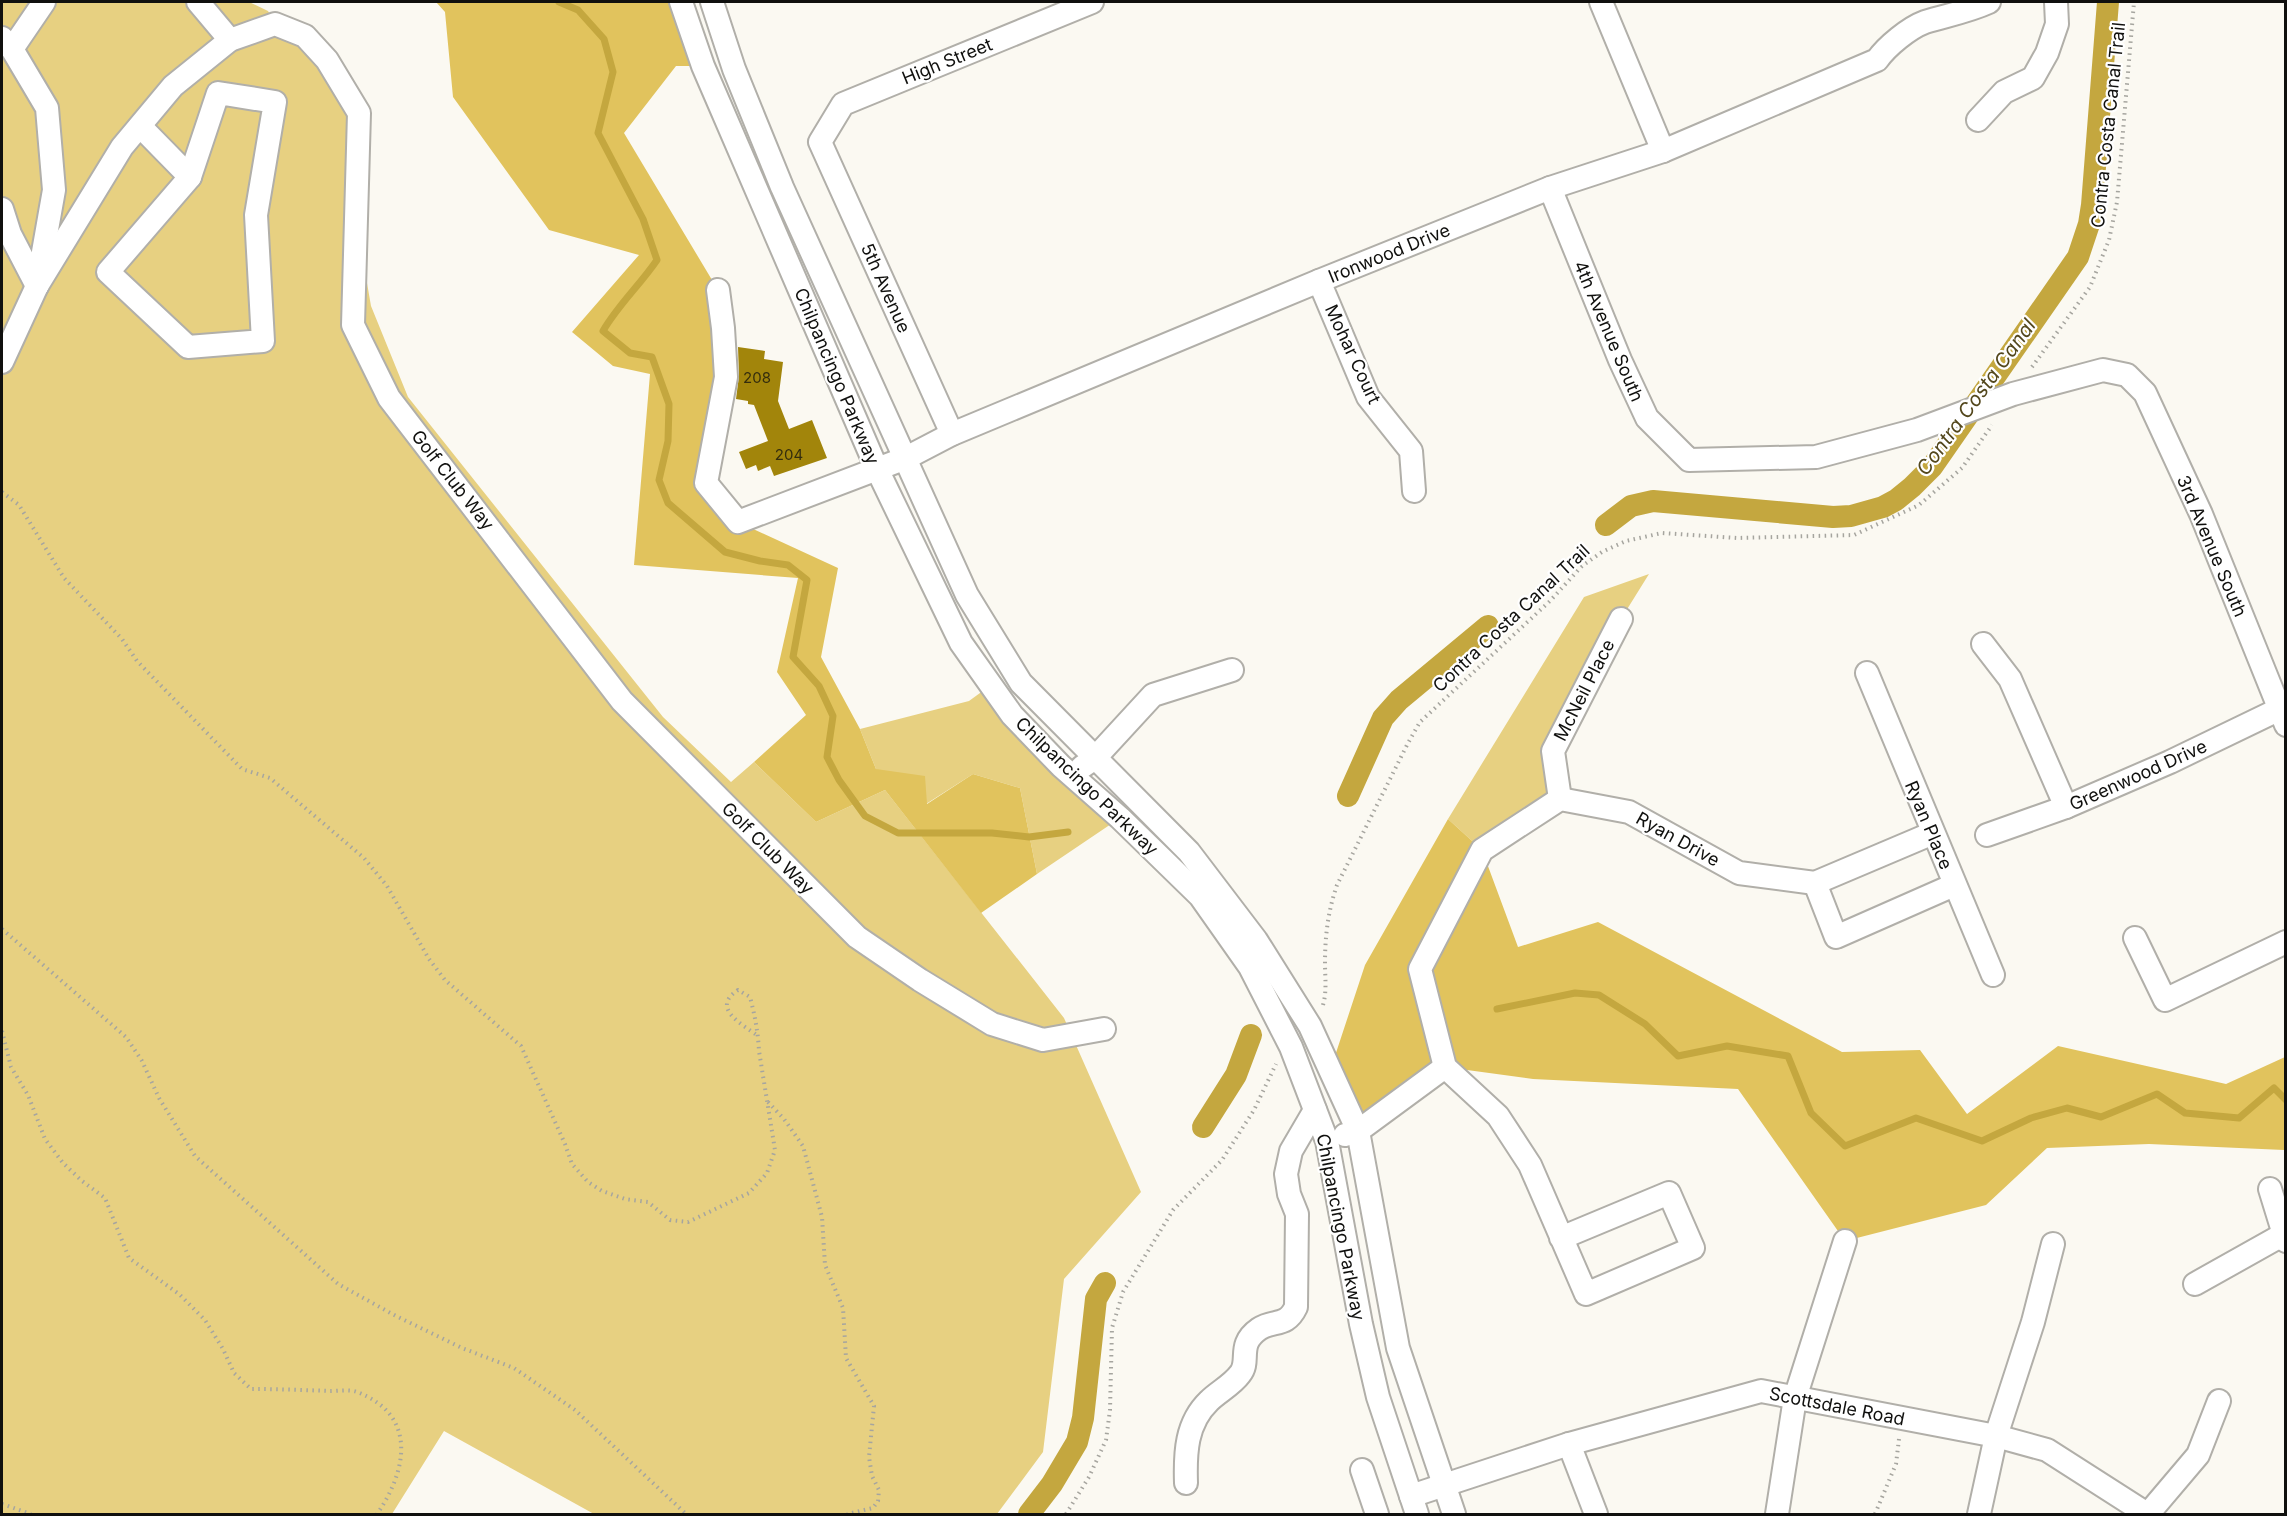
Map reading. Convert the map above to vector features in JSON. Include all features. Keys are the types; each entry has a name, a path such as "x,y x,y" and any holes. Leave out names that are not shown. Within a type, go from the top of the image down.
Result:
{"street":[{"path":"2,362 37,286 54,190 47,108 7,44 44,2"},
{"path":"198,2 230,40"},
{"name":"Chilpancingo Parkway","path":"681,2 703,66 877,469 961,644 1012,716 1071,775 1120,818 1200,896 1250,967 1291,1047 1327,1141 1377,1397 1414,1505"},
{"name":"Chilpancingo Parkway","path":"712,2 734,69 782,187 967,595 1021,683 1189,852 1256,940 1310,1026 1358,1131 1398,1348 1454,1515"},
{"name":"High Street","path":"819,142 843,104 1092,2"},
{"path":"1601,2 1663,151"},
{"name":"Ironwood Drive","path":"718,290 726,377 706,483 738,522 906,458 952,434 1319,281 1550,188 1663,151 1877,60 1887,47 1923,23 1968,11 1989,2"},
{"path":"1978,120 2004,92 2033,78 2047,53 2057,24 2056,2"},
{"name":"Golf Club Way","path":"37,286 122,147 173,86 230,40 275,24 305,36 327,60 359,114 353,325 389,398 622,701 857,937 920,980 992,1024 1043,1040 1104,1029"},
{"path":"198,67 218,93 275,102 256,215 263,341 188,346 108,272 190,177 218,93"},
{"path":"140,126 190,177"},
{"name":"5th Avenue","path":"819,142 952,434"},
{"name":"4th Avenue South","path":"1550,188 1620,360 1647,418 1689,460 1816,457 1992,412"},
{"path":"2,209 10,234 37,286"},
{"name":"Mohar Court","path":"1319,281 1368,397 1410,451 1414,491"},
{"name":"3rd Avenue South","path":"2013,394 2103,370 2127,375 2145,393 2201,514 2283,713"},
{"path":"1992,412 2013,394"},
{"name":"McNeil Place","path":"1560,799 1553,751 1621,619"},
{"path":"1983,644 2010,679 2066,807"},
{"path":"1071,775 1095,758 1153,695 1232,670"},
{"name":"Ryan Place","path":"1867,673 1993,975"},
{"name":"Greenwood Drive","path":"1987,835 2066,807 2283,713"},
{"path":"1560,799 1482,850 1420,969 1445,1067 1498,1116 1530,1166 1561,1238 1586,1293 1693,1248 1669,1193 1561,1238"},
{"name":"Ryan Drive","path":"1560,799 1629,812 1739,873 1815,884"},
{"path":"1933,833 1815,884 1836,937 1954,885"},
{"path":"2135,938 2165,1000 2286,942"},
{"path":"1327,1141 1358,1131 1445,1067"},
{"path":"1186,1483 1185,1454 1190,1429 1207,1403 1240,1374 1244,1365 1243,1352 1248,1339 1259,1329 1292,1317 1296,1308 1297,1214 1289,1194 1286,1174 1291,1150 1315,1110"},
{"path":"2196,1284 2285,1238 2270,1188"},
{"path":"1777,1515 1795,1398 1845,1240"},
{"path":"1979,1515 1996,1436 2033,1322 2053,1244"},
{"name":"Scottsdale Road","path":"1414,1505 1444,1485 1569,1444 1761,1391 1996,1436 2047,1449 2148,1515"},
{"path":"2148,1515 2198,1455 2219,1401"},
{"path":"1569,1444 1596,1515"},
{"path":"1362,1470 1377,1515"}],"path":[{"name":"Contra Costa Canal Trail","path":"2013,394 2090,287 2109,240 2117,202 2134,2"},
{"name":"Contra Costa Canal Trail","path":"1310,1026 1322,1009 1326,994 1326,928 1330,904 1337,885 1420,722 1550,601 1582,566 1602,552 1626,541 1662,533 1737,538 1854,536 1919,505 1962,468 1992,412"},
{"path":"2,492 19,506 64,578 122,639 137,661 242,769 270,778 364,858 387,886 424,952 446,980 521,1046 572,1164 588,1182 602,1191 625,1199 648,1202 670,1220 688,1222 749,1193 767,1173 775,1150 757,1021 750,997 738,990 728,996 726,1003 730,1015 758,1036"},
{"path":"2,928 126,1037 142,1061 159,1098 195,1156 338,1284 396,1316 462,1348 514,1368 575,1410 686,1515"},
{"path":"2,1031 11,1067 28,1095 45,1139 63,1163 105,1198 129,1258 179,1294 205,1320 223,1349 234,1373 251,1389 356,1391 378,1404 394,1419 403,1443 398,1474 377,1515"},
{"path":"1066,1515 1089,1477 1106,1440 1110,1410 1112,1328 1123,1292 1173,1210 1222,1160 1254,1110 1279,1057 1291,1047"},
{"path":"768,1102 784,1119 803,1146 822,1217 825,1264 843,1308 846,1358 874,1406 869,1457 872,1476 879,1490 878,1501 873,1508 847,1515"},
{"path":"1875,1515 1896,1464 1901,1418"},
{"path":"2,1504 31,1515"}],"shaded area":[{"path":"2,2 249,2 268,11 276,24 305,36 359,113 357,225 371,306 408,397 663,717 731,782 754,762 816,822 885,790 1064,1018 1141,1192 1064,1279 1043,1452 997,1514 594,1514 444,1431 392,1514 2,1514"},
{"path":"436,2 681,2 703,66 676,66 624,133 718,290 723,328 706,483 738,522 838,568 821,657 860,729 876,769 925,776 927,804 973,774 1020,788 1037,874 981,913 885,790 816,822 754,762 806,715 777,672 798,578 634,565 650,374 613,366 572,332 639,255 549,230 453,97 445,12"},
{"path":"1649,574 1621,619 1553,751 1560,799 1482,850 1448,819 1584,597"},
{"path":"991,685 1120,818 1037,874 1020,788 973,774 926,804 876,769 860,729 969,701"},
{"path":"1448,819 1482,850 1518,947 1598,922 1842,1052 1920,1050 1967,1114 2058,1046 2226,1084 2285,1057 2285,1152 2284,1150 2149,1144 2047,1148 1986,1205 1845,1241 1738,1089 1533,1079 1445,1067 1358,1131 1330,1071 1365,965"}],"building":[{"path":"738,347 765,351 764,359 783,362 778,401 789,429 812,420 827,458 774,476 770,466 758,471 756,465 746,469 739,452 768,441 754,405 748,404 748,401 736,399 739,376"}],"waterway":[{"path":"559,2 578,10 604,39 613,72 598,133 643,219 657,260 615,312 603,331 630,353 652,357 669,404 668,441 659,480 668,503 725,552 788,565 807,580 793,657 819,686 833,716 827,757 839,780 865,816 898,833 992,833 1029,837 1068,832"},
{"name":"Contra Costa Canal","path":"1606,525 1631,506 1653,501 1833,517 1851,516 1883,507 1896,500 1932,467 2078,257 2089,224 2092,205 2108,2"},
{"name":"Contra Costa Canal","path":"1348,796 1383,718 1399,700 1488,626"},
{"path":"1497,1009 1575,993 1599,995 1645,1024 1678,1056 1727,1046 1788,1056 1811,1113 1845,1146 1916,1118 1982,1141 2031,1118 2067,1108 2101,1117 2157,1094 2185,1113 2239,1118 2274,1088 2286,1100"},
{"name":"Contra Costa Canal","path":"1203,1127 1236,1075 1251,1035"},
{"name":"Contra Costa Canal","path":"1029,1514 1052,1484 1077,1442 1083,1418 1096,1299 1105,1283"}]}
